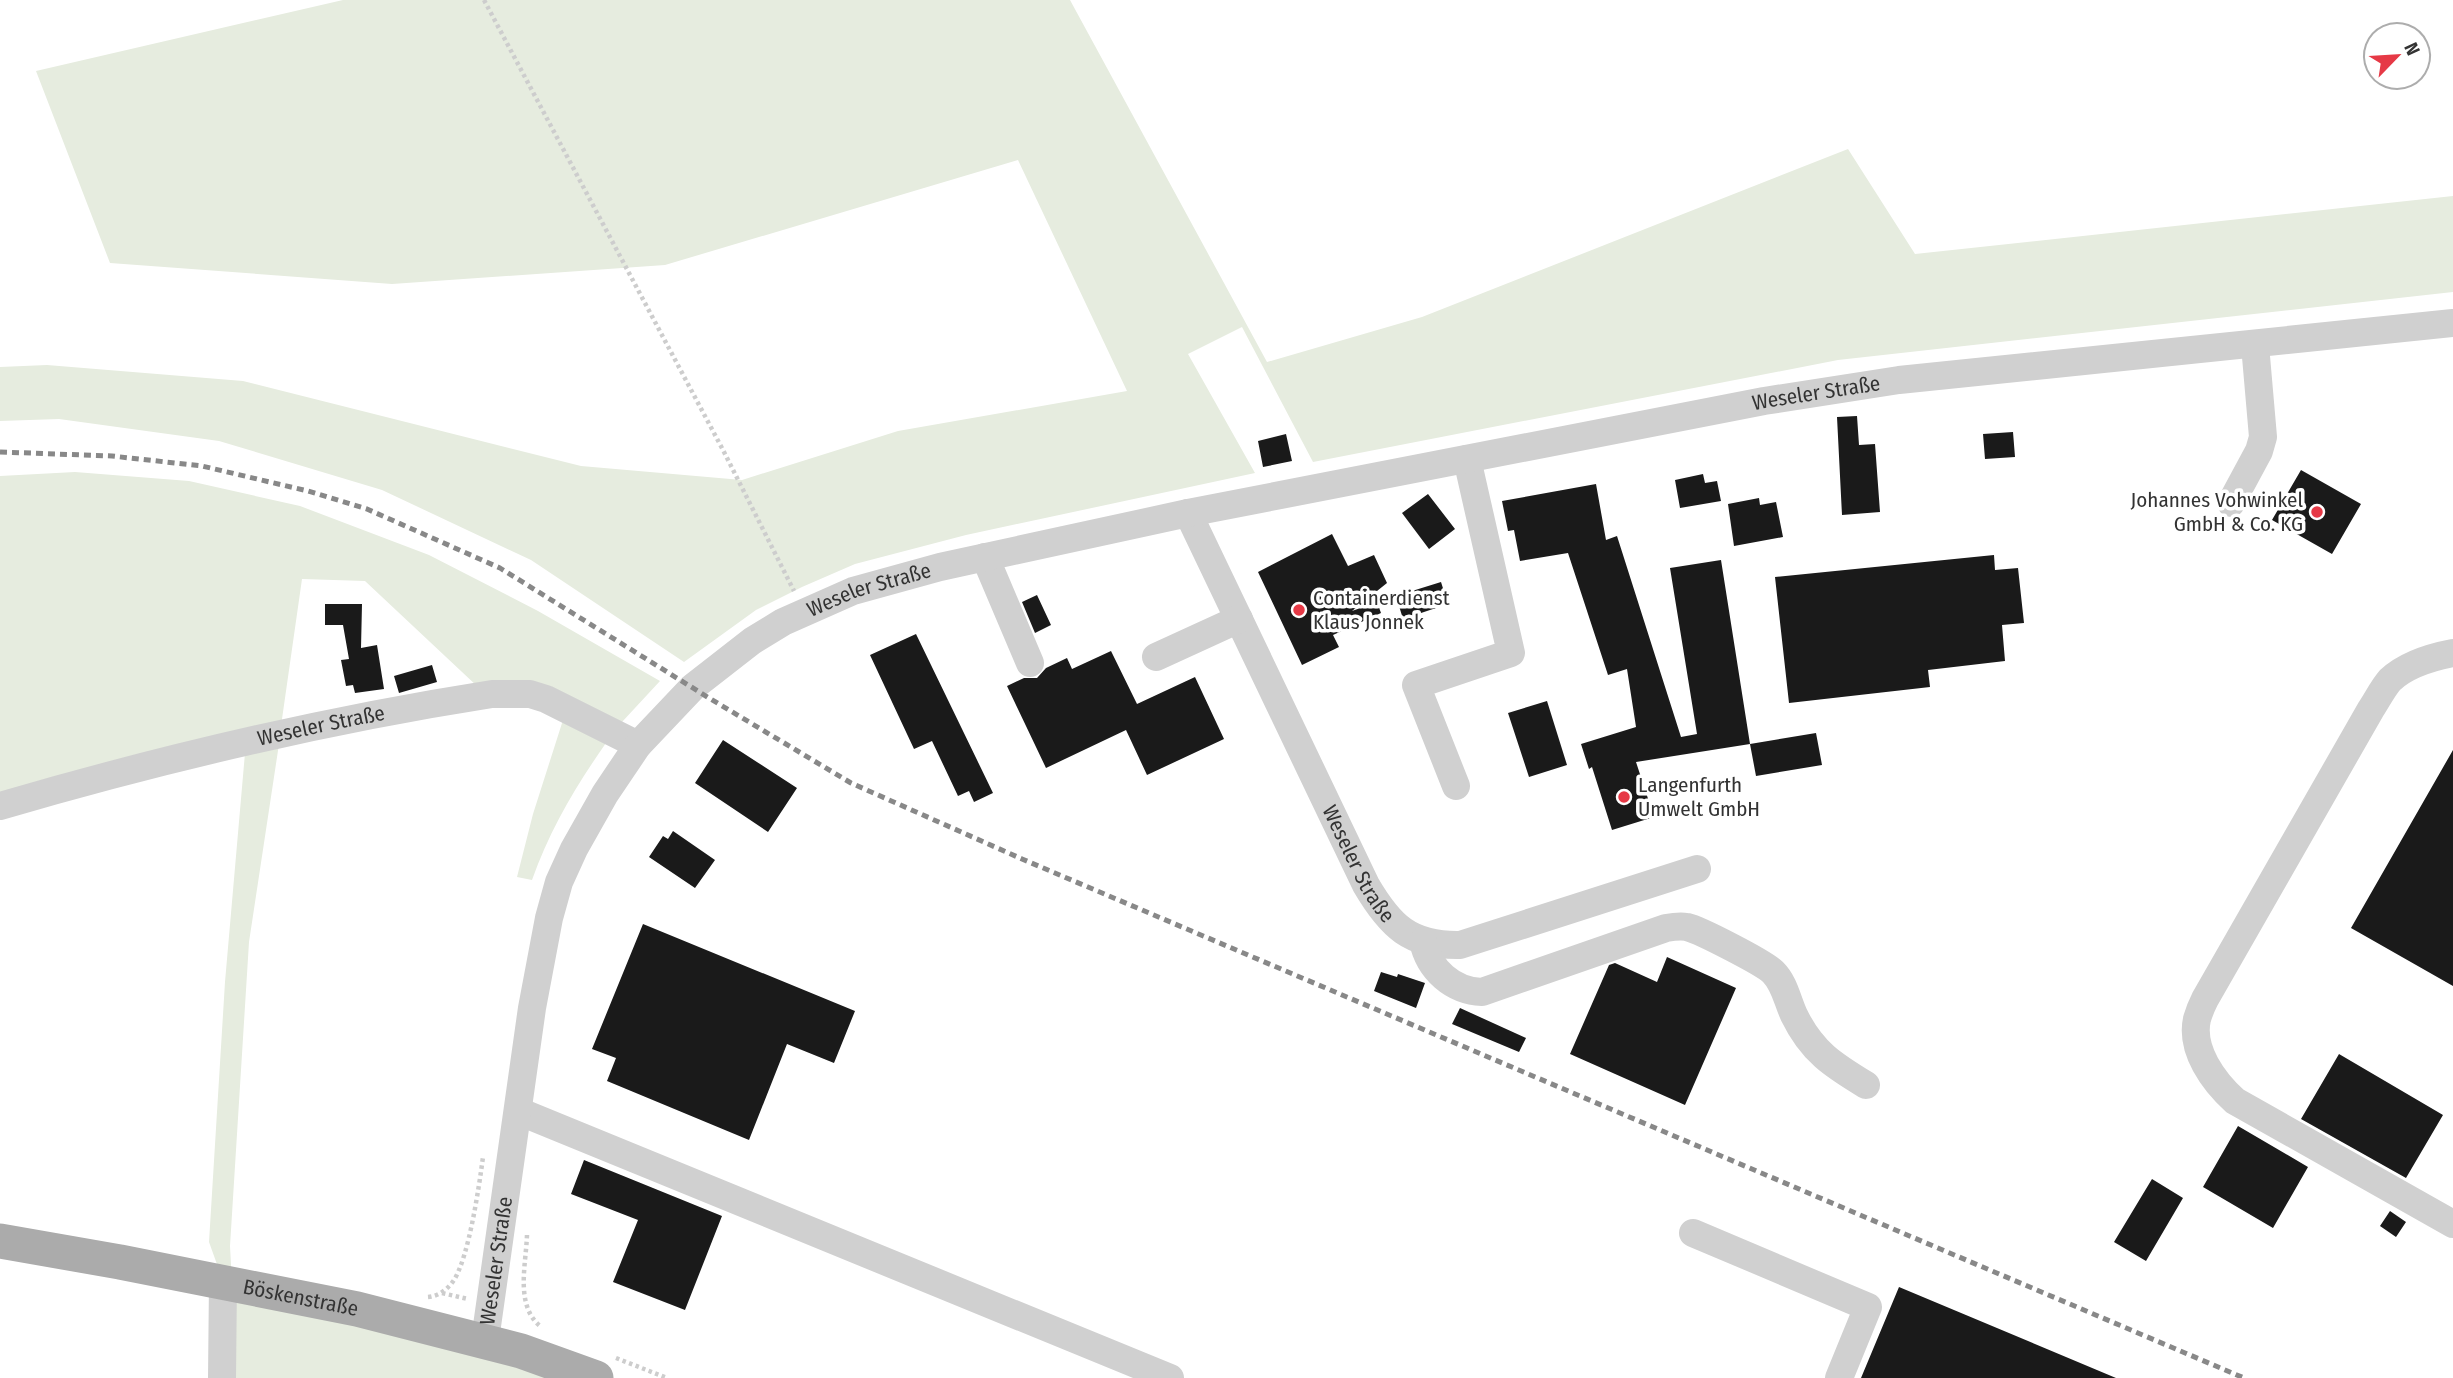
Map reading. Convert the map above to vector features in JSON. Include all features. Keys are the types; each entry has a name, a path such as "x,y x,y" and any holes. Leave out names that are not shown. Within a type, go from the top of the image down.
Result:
{"main road":[{"name":"Böskenstraße","path":"0,1241 223,1281 357,1309 485,1340 596,1378"}],"street":[{"name":"Weseler Straße","path":"485,1340 534,996 559,882 599,805 638,746 693,687 709,674 752,641 805,612 889,579 1188,513 1834,389 2014,367 2255,345 2453,323"},
{"path":"2231,503 2259,452 2263,438 2255,345"},
{"path":"1456,786 1416,685 1511,653 1467,459"},
{"name":"Weseler Straße","path":"1188,513 1377,903 1389,919 1405,933 1423,942 1460,945 1697,869"},
{"path":"985,557 1030,663"},
{"path":"1156,657 1238,619"},
{"path":"2453,653 2432,657 2390,680 2211,987 2196,1021 2197,1038 2204,1063 2218,1086 2235,1101 2453,1224"},
{"name":"Weseler Straße","path":"0,806 81,783 269,737 492,694 530,694 546,699 638,746"},
{"path":"1423,942 1429,960 1444,979 1471,992 1482,992 1665,928 1685,926 1707,934 1772,970 1783,985 1805,1034 1829,1062 1866,1085"},
{"path":"518,1111 1170,1378"},
{"path":"1693,1233 1878,1311 1839,1378"},
{"path":"222,1378 223,1281"}],"path":[{"path":"484,0 717,438 805,612"}],"shaded area":[{"path":"343,0 1070,0 1267,362 1422,317 1848,149 1915,254 2453,196 2453,292 1838,360 1313,462 1242,327 1188,354 1255,473 966,535 855,564 756,610 684,662 531,560 382,490 219,441 59,419 0,421 0,367 47,365 243,381 581,466 742,480 898,431 1127,391 1018,160 665,265 392,284 110,263 36,71"},
{"path":"75,472 189,481 300,506 429,555 538,611 660,681 622,722 478,687 365,581 302,579 281,726 0,802 0,476"},
{"path":"563,720 606,743 564,808 532,880 517,877 533,814"},
{"path":"279,744 249,942 230,1246 232,1283 596,1378 222,1378 223,1281 209,1242 225,982 245,753"}],"building":[{"path":"1857,416 1859,445 1875,444 1880,512 1842,515 1837,417"},
{"path":"2013,432 2015,457 1985,459 1983,434"},
{"path":"1286,434 1292,461 1263,467 1258,441"},
{"name":"Johannes Vohwinkel GmbH & Co. KG","path":"2301,470 2361,504 2332,554 2272,520"},
{"path":"1703,474 1705,483 1717,481 1721,501 1680,508 1675,480"},
{"path":"1596,484 1606,540 1617,536 1681,737 1697,734 1670,568 1721,560 1750,744 1636,762 1654,817 1612,830 1592,767 1589,769 1581,744 1636,727 1627,669 1608,675 1568,553 1520,561 1514,530 1508,531 1502,501"},
{"path":"1428,494 1455,529 1429,549 1402,513"},
{"path":"1759,498 1760,505 1776,502 1783,537 1734,546 1728,504"},
{"path":"1332,534 1348,566 1374,555 1387,583 1352,611 1377,602 1381,613 1333,635 1339,647 1302,665 1258,572"},
{"path":"1994,555 1995,570 2018,568 2024,623 2002,625 2005,661 1928,670 1930,687 1789,703 1775,577"},
{"path":"1441,582 1448,604 1403,619 1396,596"},
{"path":"1037,595 1051,625 1035,633 1022,602"},
{"path":"325,604 362,604 361,648 377,645 384,689 355,693 353,685 346,686 341,660 349,659 343,625 325,625"},
{"path":"916,634 993,793 974,802 969,791 958,796 932,741 914,749 870,655"},
{"path":"1111,651 1137,704 1195,677 1224,739 1147,775 1126,730 1046,768 1007,686 1024,678 1037,678 1046,668 1067,658 1072,669"},
{"path":"432,665 437,682 399,693 394,676"},
{"path":"1547,701 1567,765 1529,777 1508,713"},
{"path":"1816,733 1822,765 1756,776 1750,744"},
{"path":"723,740 797,788 768,832 695,783"},
{"path":"2453,750 2453,986 2351,928"},
{"path":"673,831 715,860 695,888 649,857 663,836 668,839"},
{"path":"643,924 855,1011 834,1063 787,1044 749,1140 607,1081 616,1058 592,1049"},
{"path":"1667,957 1736,988 1685,1105 1570,1054 1609,965 1615,963 1657,982"},
{"path":"1381,972 1397,977 1398,974 1425,983 1416,1008 1374,991"},
{"path":"1460,1008 1526,1038 1519,1052 1452,1024"},
{"path":"2339,1054 2443,1115 2406,1178 2301,1119"},
{"path":"2238,1126 2308,1167 2273,1228 2203,1187"},
{"path":"584,1160 722,1216 685,1310 613,1282 638,1220 571,1194"},
{"path":"2152,1179 2183,1198 2146,1261 2114,1242"},
{"path":"2390,1211 2406,1222 2396,1237 2380,1226"},
{"path":"1899,1287 2116,1378 1861,1378"}],"railway":[{"path":"0,452 112,456 202,466 308,491 367,509 500,568 851,783 1022,859 2244,1378"}],"place":[{"name":"Johannes Vohwinkel GmbH & Co. KG","path":"2317,512"},
{"name":"Containerdienst Klaus Jonnek","path":"1299,610"},
{"name":"Langenfurth Umwelt GmbH","path":"1624,797"}]}
